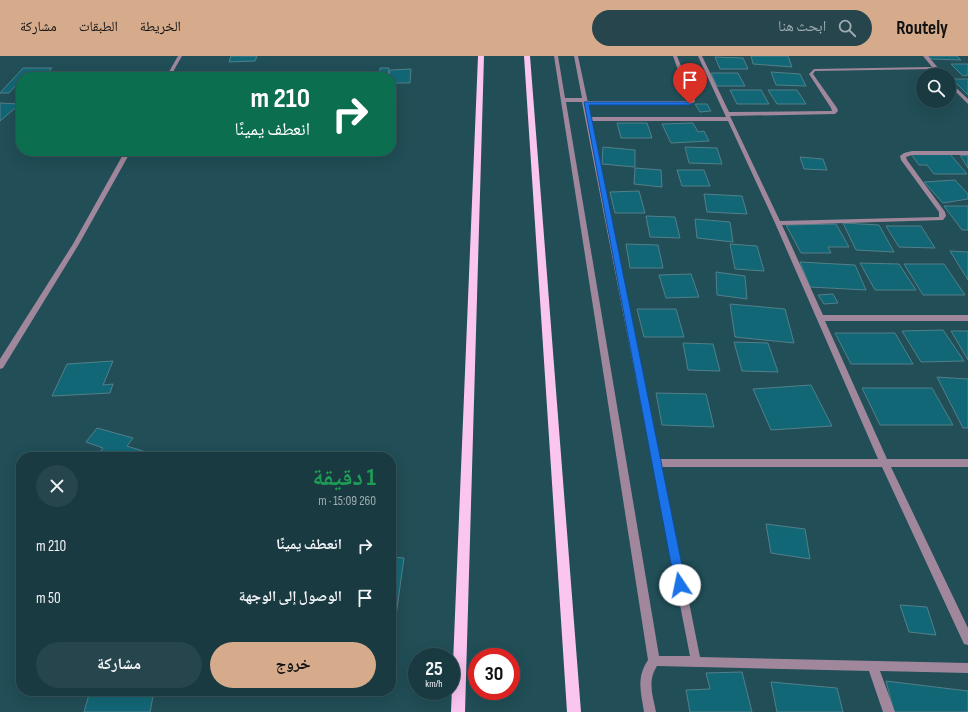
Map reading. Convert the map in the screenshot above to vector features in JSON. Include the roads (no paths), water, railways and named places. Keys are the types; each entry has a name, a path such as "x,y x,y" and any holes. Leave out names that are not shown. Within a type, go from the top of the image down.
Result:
{"main road":[{"path":"458,712 481,56"},
{"path":"527,56 574,712"}],"street":[{"path":"171,72 180,56"},
{"path":"556,56 654,661 647,671 645,683 650,712"},
{"path":"576,56 696,662"},
{"path":"563,100 585,102 690,104 692,101 675,56"},
{"path":"700,56 778,223 885,464 968,640"},
{"path":"925,56 936,68"},
{"path":"589,119 832,113 835,111 834,108 811,74 814,70 916,68"},
{"path":"956,89 968,102"},
{"path":"778,223 941,219 943,216 942,212 904,160 903,156 912,153 968,153"},
{"path":"0,366 76,244 125,156"},
{"path":"820,318 968,318"},
{"path":"657,463 968,463"},
{"path":"654,661 968,668"},
{"path":"873,666 889,712"}]}
